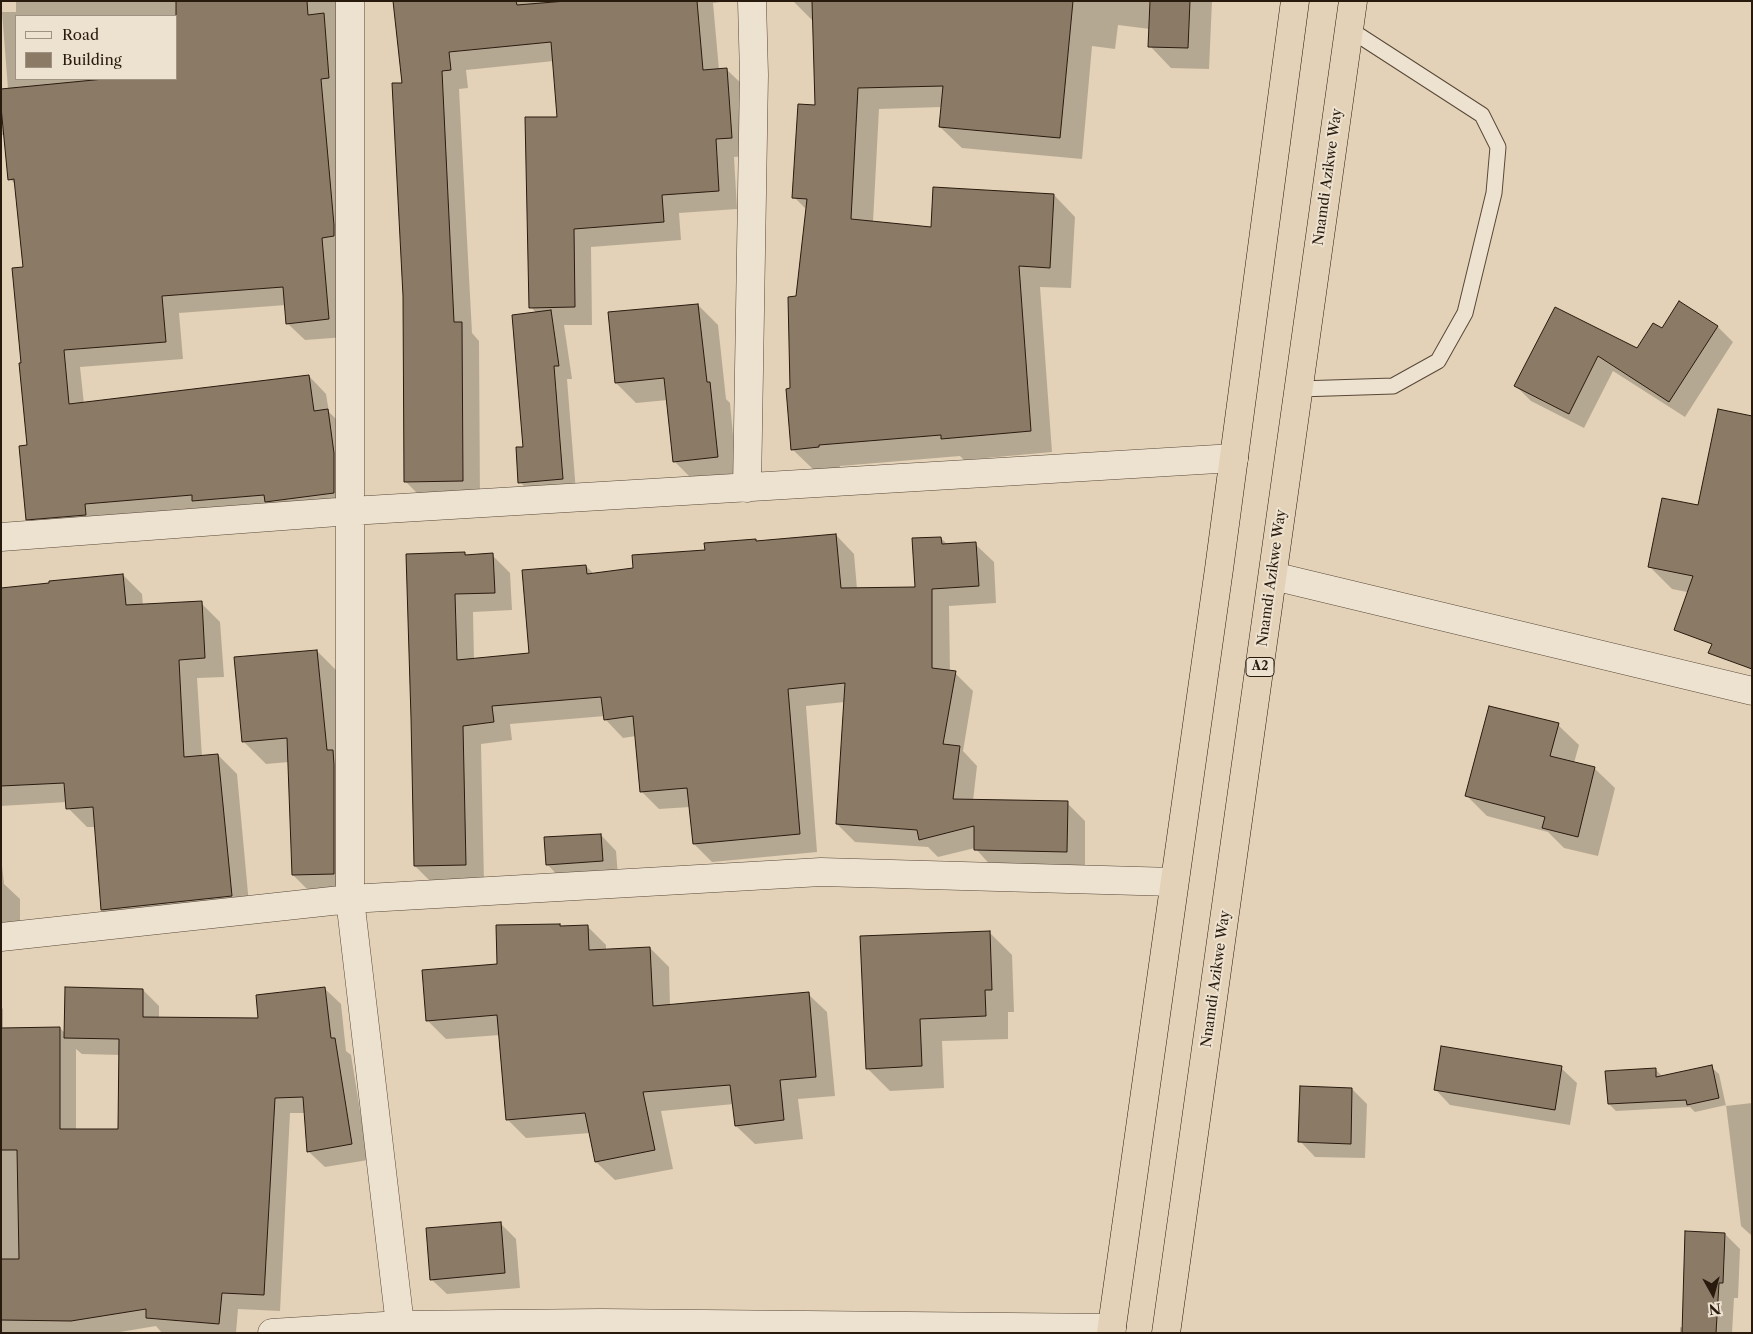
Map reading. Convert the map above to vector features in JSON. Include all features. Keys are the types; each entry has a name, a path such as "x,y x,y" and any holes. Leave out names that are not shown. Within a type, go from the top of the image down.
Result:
{"highway":[{"path":"1112,1330 1234,458 1295,1"},
{"name":"Nnamdi Azikwe Way","path":"1166,1333 1353,1"}],"street":[{"path":"350,1 350,900 400,1325"},
{"path":"747,488 754,75 752,1"},
{"path":"1,537 350,511 1234,458"},
{"path":"1273,576 1752,691"},
{"path":"1,936 350,900 821,872 1174,882"},
{"path":"272,1333 400,1325 611,1324 1112,1330"}],"lane":[{"path":"1299,389 1393,386 1438,361 1466,313 1494,193 1498,147 1482,115 1349,29"}],"building":[{"path":"176,1 307,1 308,15 324,13 329,78 321,79 334,225 334,236 322,238 329,319 286,324 283,287 162,296 166,342 64,350 69,404 309,375 314,411 328,409 334,453 334,493 265,502 264,495 192,501 192,495 85,504 86,515 26,520 19,446 27,445 12,268 23,267 14,179 8,180 1,89 94,80 178,80 178,15 176,15"},
{"path":"393,1 516,1 517,5 566,1 697,1 703,70 727,68 732,138 716,139 719,191 662,195 664,222 574,229 575,307 529,308 525,117 557,117 551,42 449,52 451,70 442,71 454,322 462,322 463,481 404,482 403,296 392,83 402,83"},
{"path":"812,1 1073,1 1060,138 939,127 943,86 858,88 851,219 931,227 933,187 1054,194 1050,268 1019,266 1031,431 941,439 941,435 819,445 819,447 791,450 786,389 790,388 788,297 796,296 807,199 792,198 798,104 815,105"},
{"path":"1150,1 1190,1 1188,48 1148,47"},
{"path":"1679,301 1718,326 1669,402 1598,356 1569,414 1514,386 1555,307 1637,348 1653,323 1662,328"},
{"path":"698,304 707,382 710,382 718,457 673,462 664,378 615,383 608,312"},
{"path":"551,310 559,366 554,366 563,479 518,483 516,447 523,447 512,315"},
{"path":"1718,409 1752,416 1752,669 1708,653 1712,644 1674,630 1693,576 1648,567 1662,498 1698,505"},
{"path":"836,534 841,588 915,587 912,538 941,537 942,544 976,542 979,586 932,589 932,668 956,671 943,744 960,746 953,799 1068,801 1067,852 974,850 974,826 919,840 917,830 836,824 845,683 788,689 800,834 693,844 687,788 640,792 633,716 604,720 601,697 492,706 494,722 463,726 466,865 414,866 406,554 465,552 465,555 493,553 495,593 455,594 457,660 529,653 522,570 586,565 587,574 633,568 632,555 705,550 704,543 756,539 756,541"},
{"path":"123,574 126,605 202,601 205,658 179,660 184,757 218,754 232,896 101,910 93,807 66,809 64,783 1,786 1,588"},
{"path":"317,650 327,750 333,750 334,874 292,875 287,738 242,742 234,657"},
{"path":"1489,706 1559,723 1550,756 1595,767 1578,837 1542,828 1545,817 1465,796"},
{"path":"601,834 603,861 546,865 544,837"},
{"path":"560,924 560,926 588,925 589,950 650,947 653,1006 809,992 816,1077 780,1080 784,1120 735,1126 730,1085 643,1092 655,1150 595,1162 585,1113 506,1120 497,1015 426,1021 422,970 497,964 496,925"},
{"path":"990,931 992,990 985,990 986,1016 920,1019 922,1066 866,1069 860,936"},
{"path":"65,987 143,989 143,1017 258,1018 256,995 325,987 331,1038 335,1038 352,1144 307,1152 303,1097 275,1098 264,1295 222,1293 219,1324 146,1318 146,1309 71,1321 1,1320 1,1259 19,1259 17,1150 1,1150 1,1028 60,1027 60,1129 118,1129 119,1039 64,1038"},
{"path":"1441,1046 1562,1066 1555,1110 1434,1090"},
{"path":"1712,1065 1719,1098 1687,1105 1686,1100 1608,1104 1605,1071 1656,1068 1656,1077"},
{"path":"1300,1086 1352,1088 1351,1144 1298,1142"},
{"path":"501,1222 505,1273 430,1280 426,1228"},
{"path":"1685,1231 1725,1233 1723,1283 1719,1283 1716,1333 1682,1333"}]}
